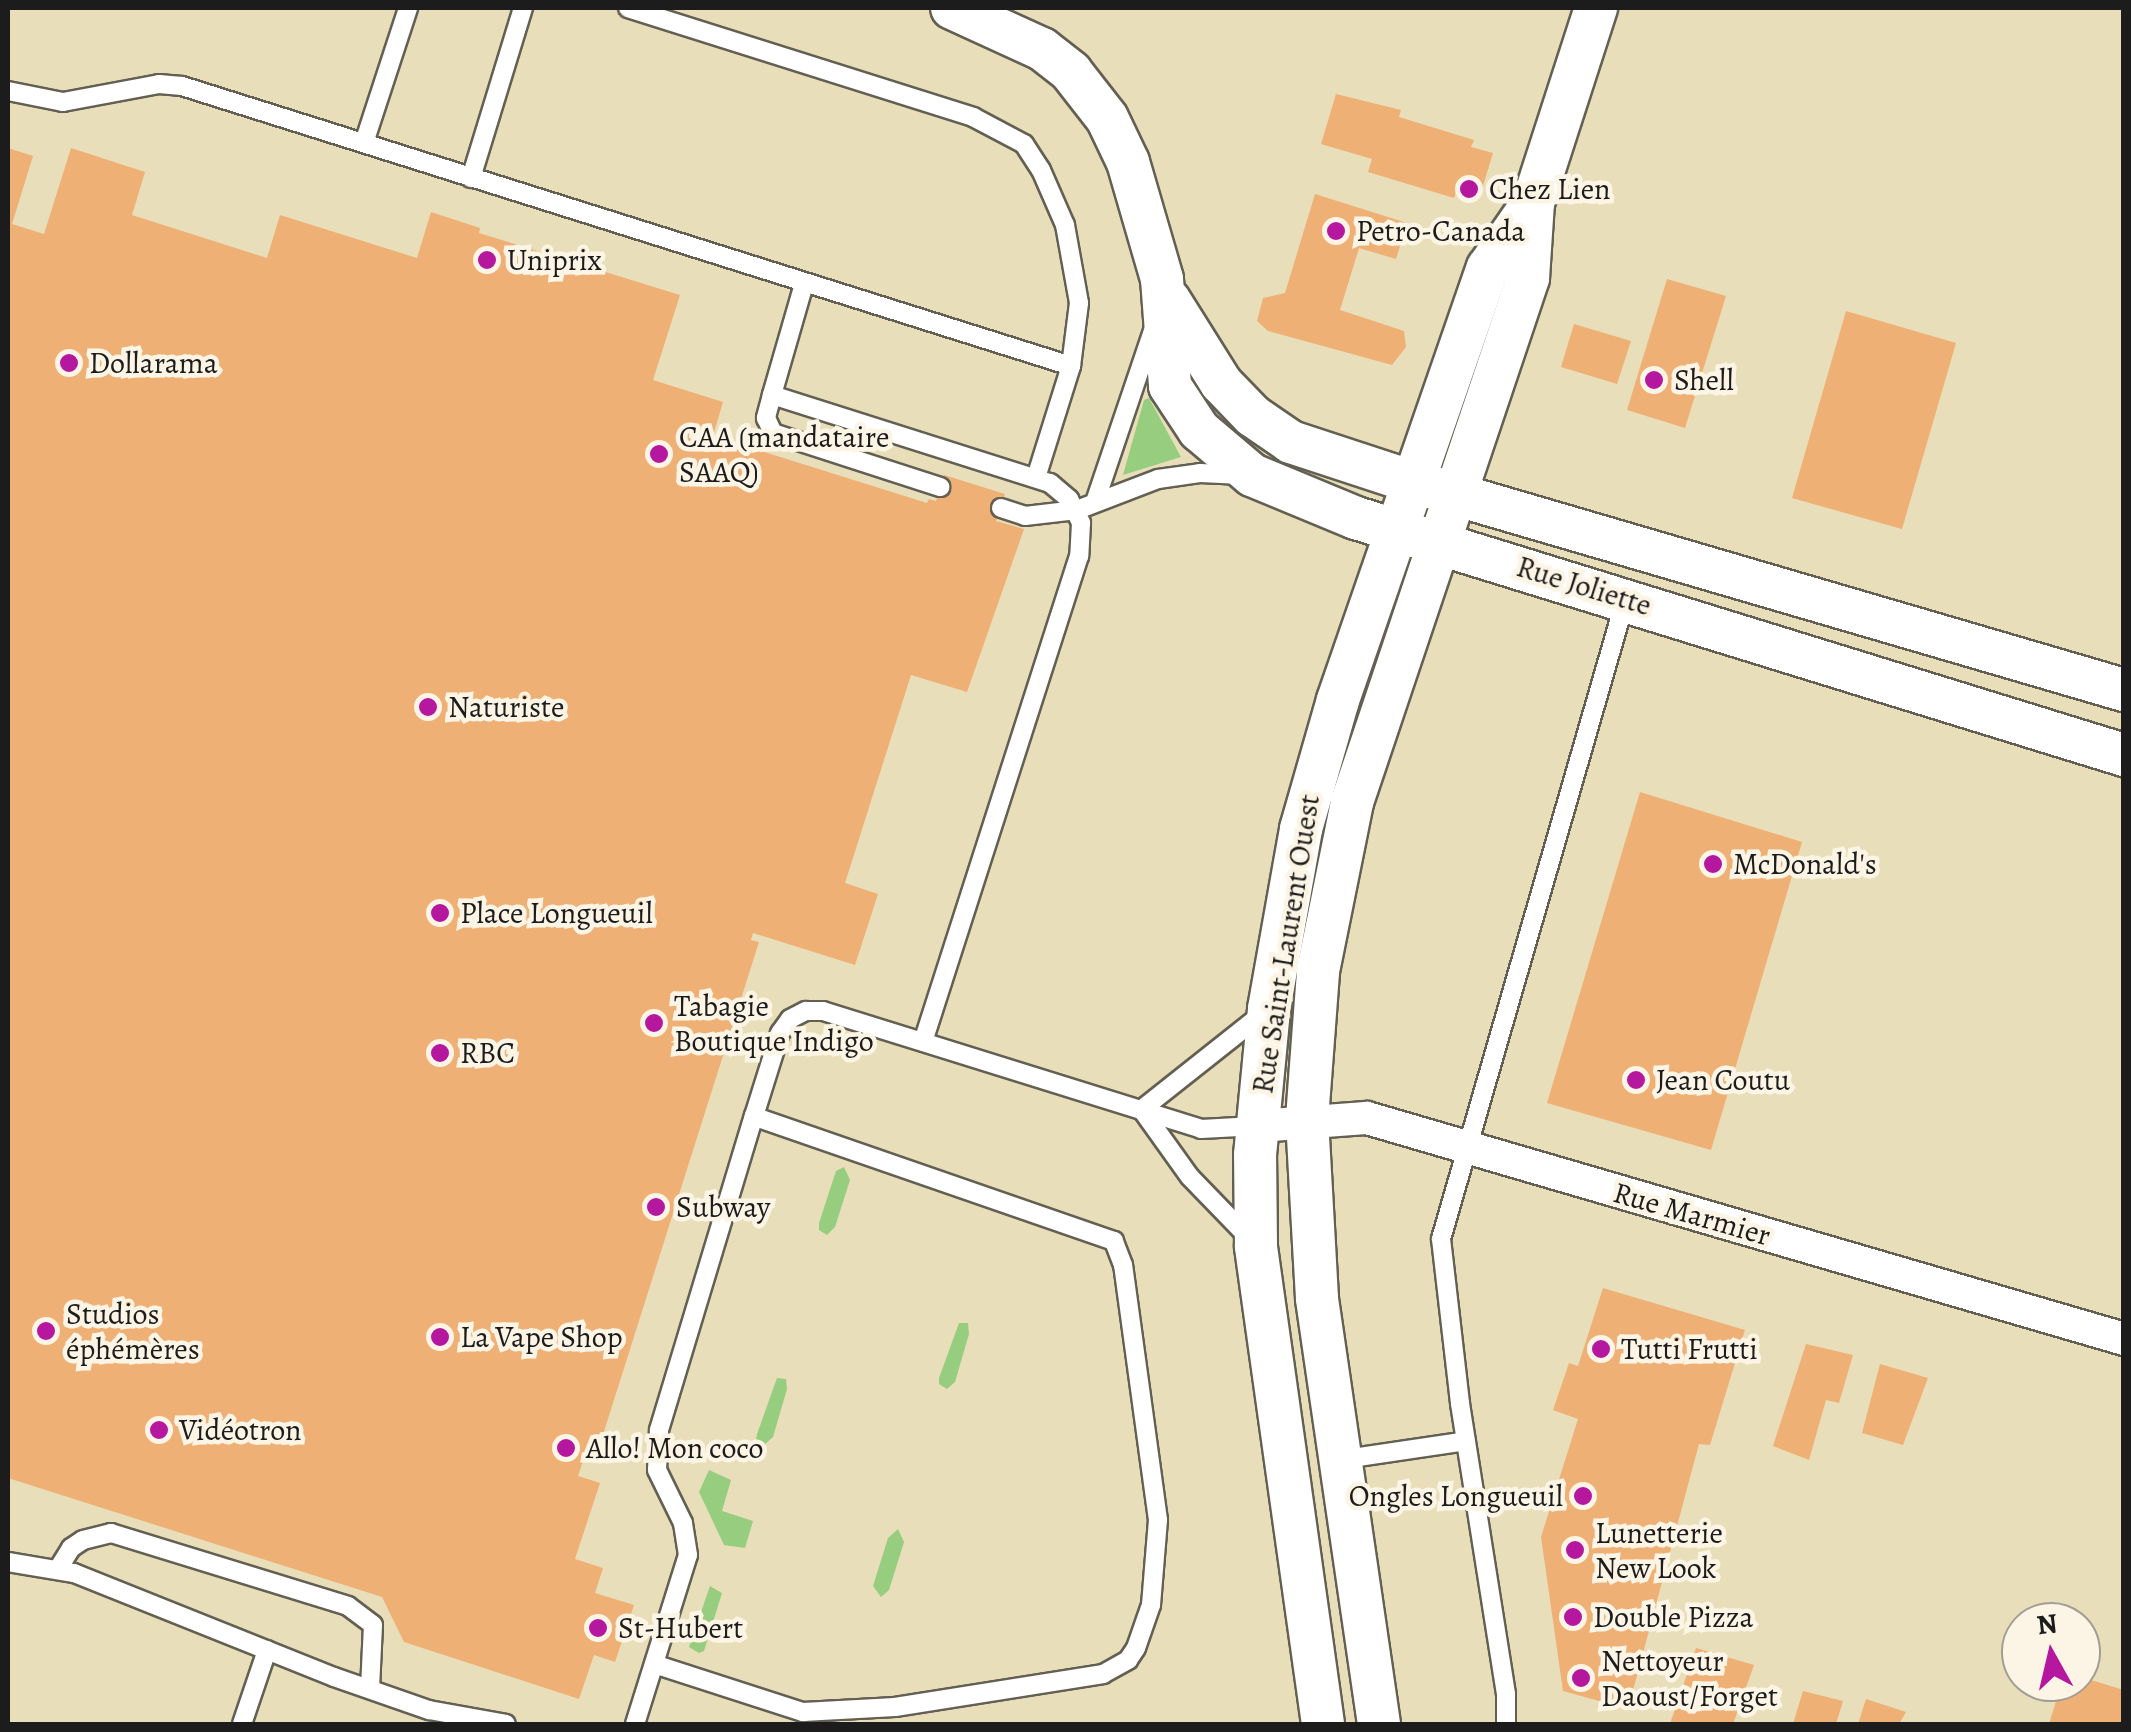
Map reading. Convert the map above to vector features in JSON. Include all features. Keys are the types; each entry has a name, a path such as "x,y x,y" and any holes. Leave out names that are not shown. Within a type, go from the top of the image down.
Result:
{"street":[{"name":"Rue Joliette","path":"952,8 1030,41 1071,72 1098,104 1128,162 1165,294 1170,386 1199,430 1252,475 1308,502 2124,755"},
{"name":"Rue Saint-Laurent Ouest","path":"1379,1724 1338,1460 1318,1298 1307,1119 1318,972 1342,840 1363,762 1528,278 1534,202 1596,8"},
{"name":"Rue Saint-Laurent Ouest","path":"1323,1724 1256,1246 1257,1126 1269,1008 1308,800 1396,530 1488,268 1534,202"},
{"name":"Rue Joliette","path":"1165,294 1221,383 1270,430 1327,455 2124,690"},
{"name":"Rue Marmier","path":"1257,1126 1307,1119 1367,1118 2124,1340"}],"lane":[{"path":"364,143 408,8"},
{"path":"470,178 523,8"},
{"path":"628,8 973,117 1012,134 1042,170 1074,256 1079,325 1071,366 1036,478"},
{"path":"8,91 64,102 171,84 1071,366"},
{"path":"804,284 767,424 778,436 940,487"},
{"path":"1096,499 1165,294"},
{"path":"772,395 1036,478 1060,490 1077,510 1082,532 1079,556 923,1042"},
{"path":"1000,508 1026,516 1077,510 1096,499 1183,474 1252,475"},
{"path":"1506,1724 1506,1694 1440,1252 1465,1147 1625,599"},
{"path":"1141,1110 1269,1008"},
{"path":"635,1724 688,1545 683,1522 657,1470 659,1430 780,1034 797,1014 823,1012 1201,1129 1257,1126"},
{"path":"1141,1110 1190,1177 1256,1246"},
{"path":"654,1664 803,1712 895,1707 1103,1674 1128,1660 1151,1604 1158,1520 1123,1266 1114,1241 754,1116"},
{"path":"1338,1460 1466,1441"},
{"path":"58,1570 71,1548 83,1540 111,1533 348,1606 373,1624 370,1690"},
{"path":"8,1562 58,1570 429,1710 506,1724"},
{"path":"242,1724 267,1650"}],"green space":[{"path":"1149,398 1181,457 1123,475 1144,400"},
{"path":"844,1167 850,1180 835,1227 827,1235 819,1230 819,1223 836,1171"},
{"path":"959,1323 968,1323 969,1334 955,1382 947,1389 939,1384 939,1378"},
{"path":"777,1378 786,1379 787,1389 773,1437 764,1445 756,1440 757,1434"},
{"path":"709,1470 731,1480 722,1511 753,1521 745,1548 724,1545 699,1492"},
{"path":"898,1529 904,1542 889,1590 881,1597 873,1586 888,1538"},
{"path":"710,1586 722,1593 704,1651 699,1653 689,1647"}],"building":[{"path":"1336,94 1401,110 1399,117 1474,140 1471,147 1493,153 1479,199 1456,192 1454,198 1368,172 1372,159 1321,144"},
{"name":"Place Longueuil","path":"8,148 33,156 12,224 44,234 71,148 145,172 132,215 267,258 280,215 417,258 431,212 480,228 479,233 680,295 653,380 723,402 713,436 927,503 929,499 936,501 944,475 1005,494 996,521 1024,529 967,692 911,675 845,883 878,894 855,965 753,933 751,940 759,942 600,1444 587,1449 578,1476 600,1483 575,1559 603,1568 595,1593 634,1605 615,1662 594,1655 579,1699 404,1642 382,1597 8,1478"},
{"path":"1315,194 1407,223 1396,259 1359,248 1340,310 1404,331 1406,347 1392,365 1268,331 1257,321 1263,298 1285,293"},
{"path":"1667,279 1726,296 1685,428 1627,410"},
{"path":"1846,311 1956,343 1902,529 1792,498"},
{"path":"1574,324 1631,341 1617,384 1561,367"},
{"path":"1640,792 1802,842 1711,1150 1547,1103"},
{"path":"1603,1288 1745,1330 1710,1445 1699,1444 1628,1709 1563,1691 1541,1537 1578,1419 1553,1410 1569,1363 1578,1366"},
{"path":"1806,1344 1853,1355 1839,1403 1826,1400 1809,1460 1773,1446"},
{"path":"1880,1364 1928,1378 1903,1445 1862,1433"},
{"path":"1696,1648 1754,1665 1733,1724 1670,1724"},
{"path":"2101,1683 2124,1690 2124,1724 2049,1724 2056,1702 2101,1702"},
{"path":"1803,1691 1843,1701 1836,1724 1793,1724"},
{"path":"1866,1699 1906,1712 1899,1724 1858,1724"}],"place":[{"name":"Chez Lien","path":"1469,189"},
{"name":"Petro-Canada","path":"1336,231"},
{"name":"Uniprix","path":"487,260"},
{"name":"Dollarama","path":"69,363"},
{"name":"Shell","path":"1654,380"},
{"name":"CAA (mandataire SAAQ)","path":"659,454"},
{"name":"Naturiste","path":"428,707"},
{"name":"McDonald's","path":"1713,864"},
{"name":"Place Longueuil","path":"440,913"},
{"name":"Tabagie Boutique Indigo","path":"654,1023"},
{"name":"RBC","path":"440,1053"},
{"name":"Jean Coutu","path":"1636,1080"},
{"name":"Subway","path":"656,1207"},
{"name":"Studios éphémères","path":"46,1331"},
{"name":"La Vape Shop","path":"440,1337"},
{"name":"Tutti Frutti","path":"1601,1349"},
{"name":"Vidéotron","path":"159,1430"},
{"name":"Allo! Mon coco","path":"566,1448"},
{"name":"Ongles Longueuil","path":"1583,1496"},
{"name":"Lunetterie New Look","path":"1575,1550"},
{"name":"Double Pizza","path":"1573,1617"},
{"name":"St-Hubert","path":"598,1628"},
{"name":"Nettoyeur Daoust/Forget","path":"1581,1678"}]}
